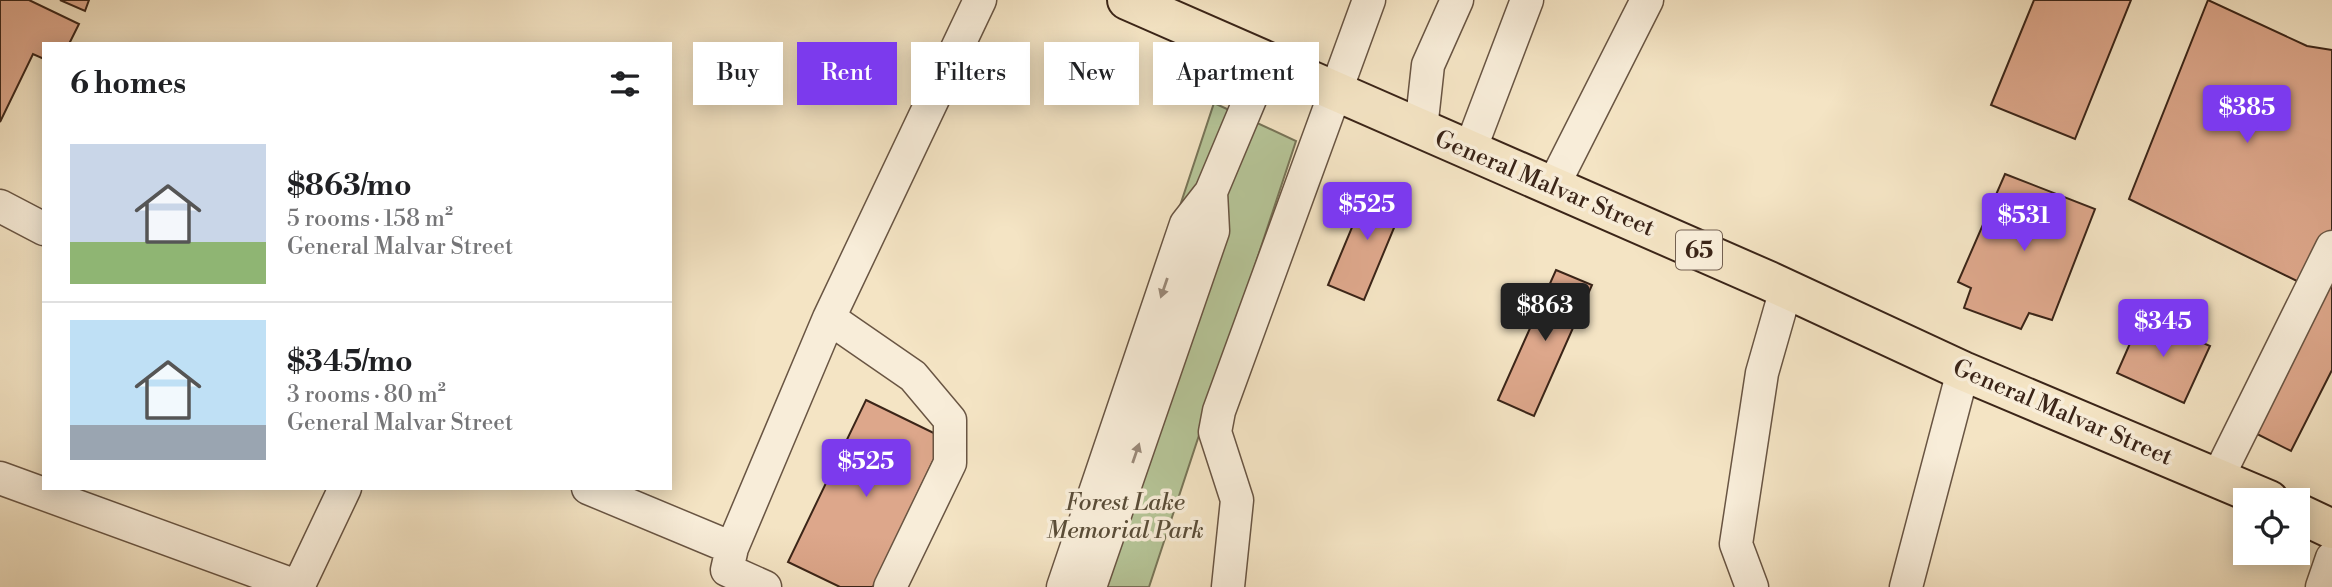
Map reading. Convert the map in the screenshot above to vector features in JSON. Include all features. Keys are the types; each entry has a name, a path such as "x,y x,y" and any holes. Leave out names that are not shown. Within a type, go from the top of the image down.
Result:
{"highway":[{"name":"General Malvar Street","path":"1127,0 1223,42"},
{"name":"General Malvar Street","path":"1319,84 1786,289 1963,371 2242,488"},
{"path":"2310,519 2332,529"}],"street":[{"path":"765,587 727,570 732,548 829,318 980,0"},
{"path":"1228,587 1237,500 1215,432 1219,411 1369,0"},
{"path":"1421,129 1428,65 1457,0"},
{"path":"1470,150 1527,0"},
{"path":"1553,186 1647,0"},
{"path":"1063,587 1186,224 1211,192 1248,105"},
{"path":"1090,587 1213,231 1211,192"},
{"path":"0,206 42,228"},
{"path":"2218,477 2332,247"},
{"path":"1752,587 1736,544 1762,373 1786,289"},
{"path":"829,318 913,376 950,420 950,463 890,587"},
{"path":"1906,587 1963,371"},
{"path":"0,478 298,587 344,490"},
{"path":"594,490 732,548"},
{"path":"2322,587 2332,558"}],"green space":[{"name":"Forest Lake Memorial Park","path":"1213,105 1218,105 1296,141 1149,587 1054,587"}],"building":[{"path":"0,0 29,0 79,24 70,42 42,42 42,58 33,54 0,122"},
{"path":"60,0 89,0 85,11"},
{"path":"2034,0 2131,0 2075,139 1991,105"},
{"path":"2208,0 2307,46 2332,50 2332,231 2305,285 2129,199"},
{"path":"2005,174 2095,209 2052,320 2029,313 2021,329 1964,308 1971,288 1958,282"},
{"path":"1370,184 1406,199 1364,300 1328,285"},
{"path":"1556,270 1592,285 1534,416 1498,400"},
{"path":"2332,271 2332,370 2291,451 2251,431"},
{"path":"2142,316 2210,346 2184,403 2117,373"},
{"path":"866,400 944,438 873,587 840,587 788,562"}]}
